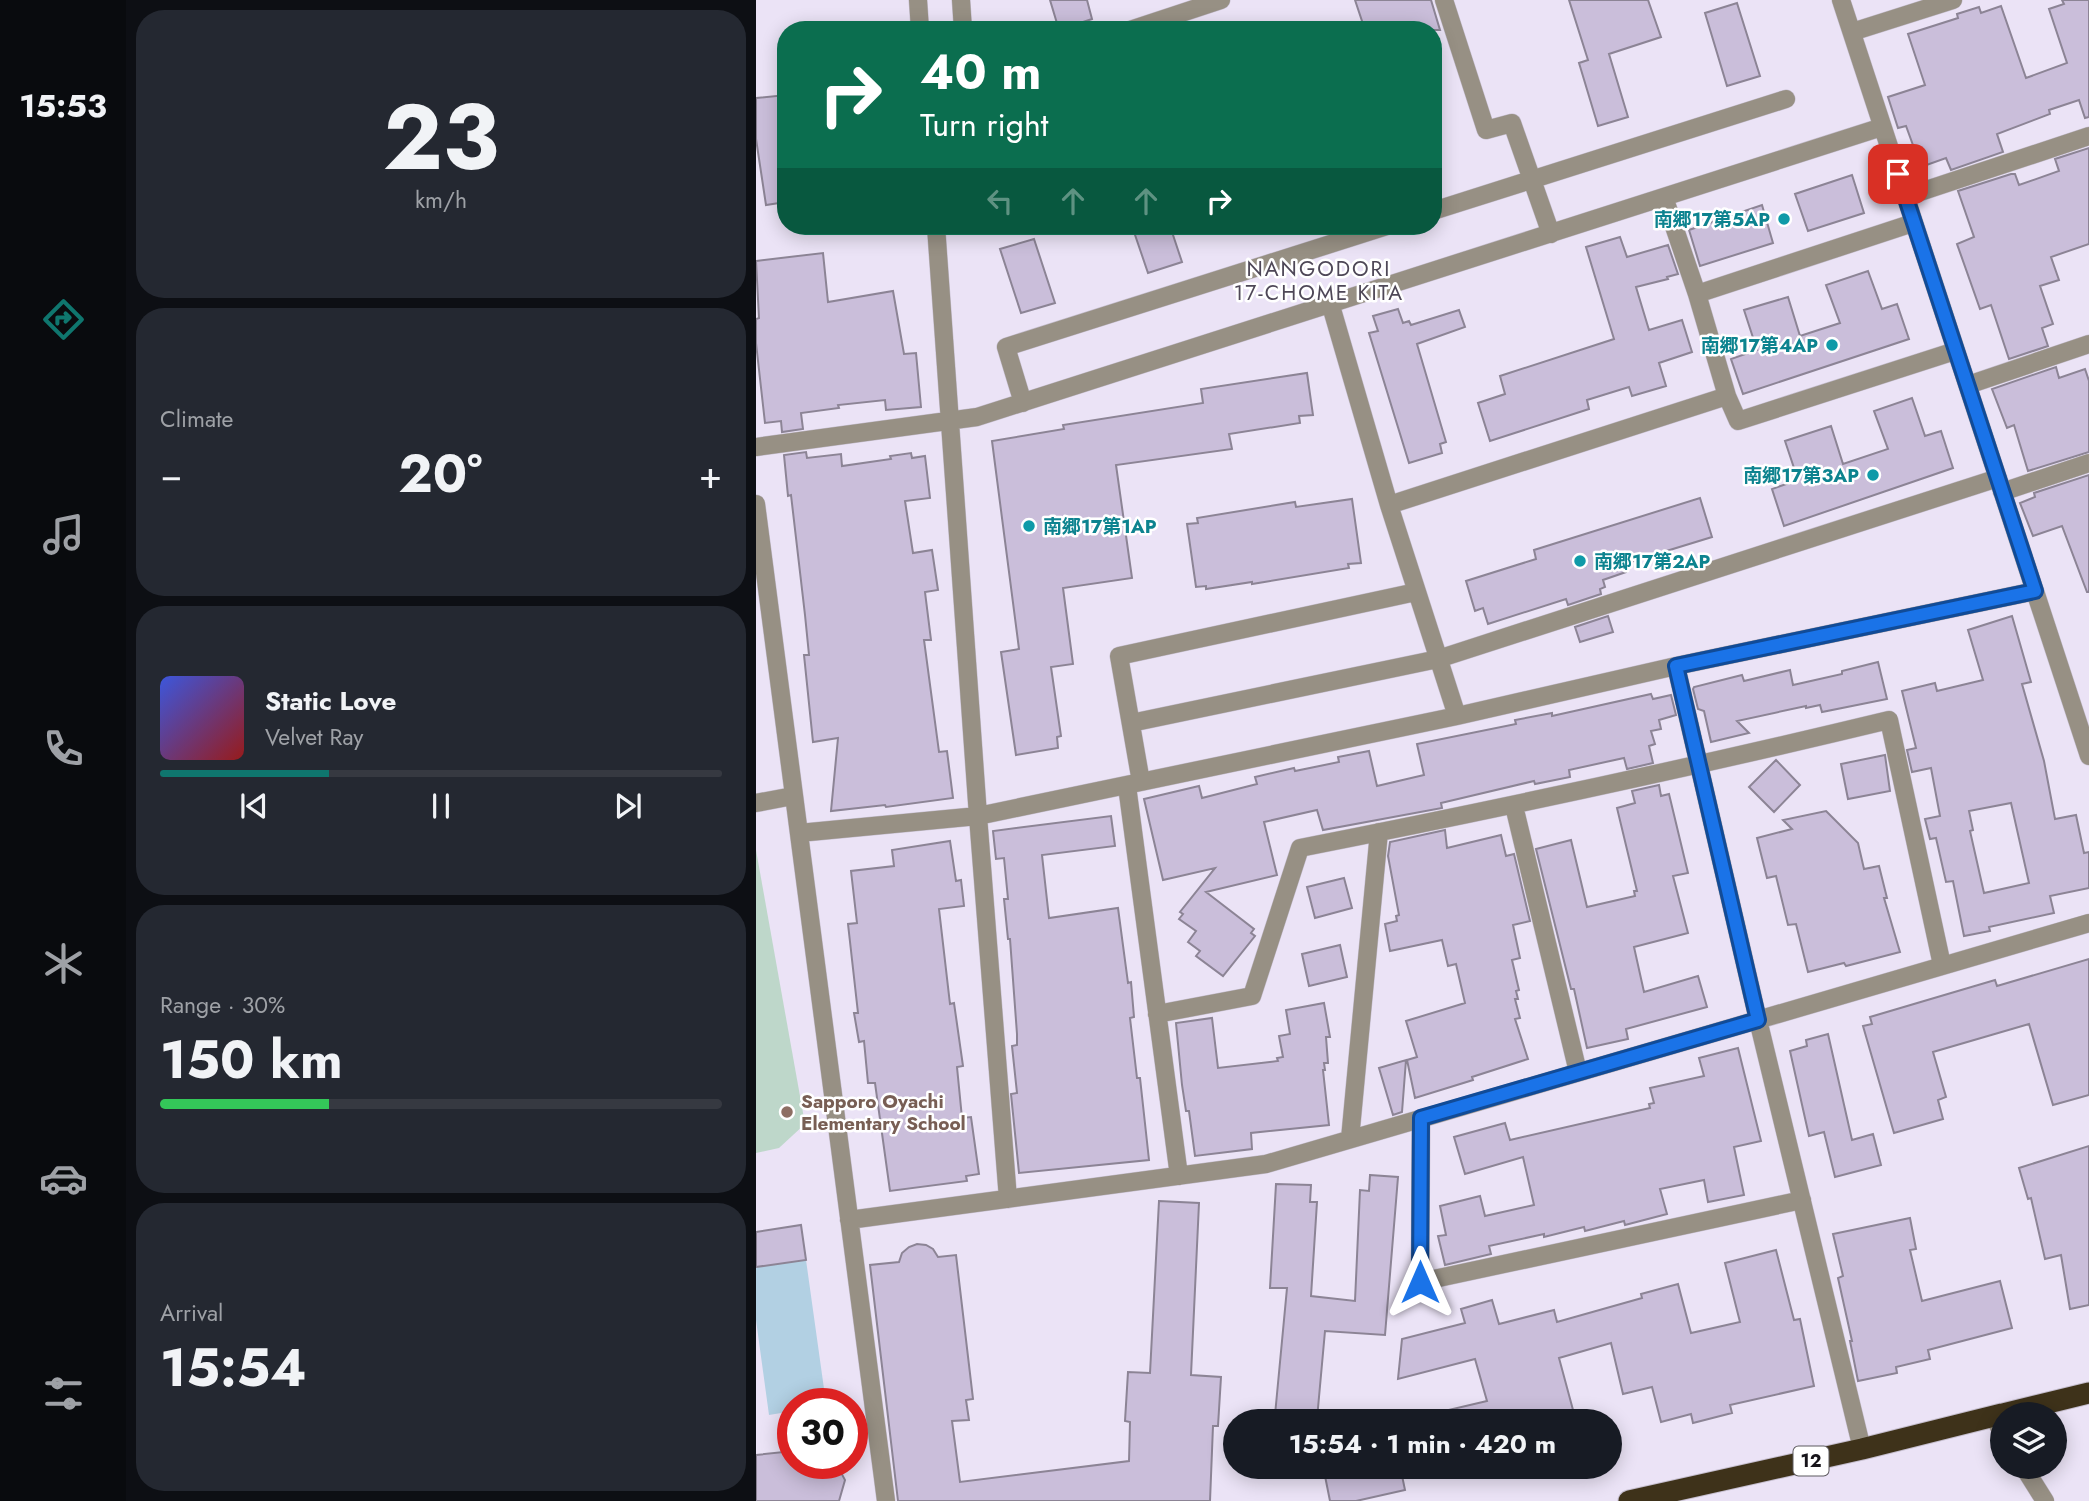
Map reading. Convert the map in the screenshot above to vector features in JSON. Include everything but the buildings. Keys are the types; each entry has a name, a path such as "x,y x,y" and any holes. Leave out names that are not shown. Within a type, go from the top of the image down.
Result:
{"highway":[{"name":"12","path":"2058,1402 2089,1393"},
{"name":"12","path":"1629,1501 1990,1421"}],"street":[{"path":"918,0 919,21"},
{"path":"961,0 962,21"},
{"path":"1157,21 1221,0"},
{"path":"1444,0 1486,130 1512,123 1551,234"},
{"path":"1841,0 2089,756"},
{"path":"1852,32 1952,0"},
{"path":"1442,208 1786,99"},
{"path":"756,447 977,418 1882,127"},
{"path":"1905,197 2089,136"},
{"path":"1664,197 1697,294 1727,396 1738,421 1955,351"},
{"path":"1697,294 1913,223"},
{"path":"937,235 1008,1199"},
{"path":"1023,403 1006,347 1359,235"},
{"path":"1331,306 1389,505 1457,716"},
{"path":"1968,385 2089,344"},
{"path":"1389,505 1727,396"},
{"path":"1131,723 1438,659 2000,485 2089,463"},
{"path":"756,504 886,1501"},
{"path":"799,833 978,816 2035,591"},
{"path":"1179,1176 1157,1014 1134,784 1131,723 1119,656 1416,592"},
{"path":"1676,666 1862,1449"},
{"path":"1157,1014 1252,996 1300,848 1514,806 1698,766 1889,720 1942,965"},
{"path":"756,803 793,796"},
{"path":"1514,806 1578,1072"},
{"path":"1350,1139 1379,832"},
{"path":"849,1220 1266,1164 2089,923"},
{"path":"1421,1118 1420,1282 1802,1200"},
{"path":"2031,1479 2045,1501"}],"green space":[{"path":"756,850 805,1124 779,1148 756,1153"}],"water":[{"path":"806,1260 824,1388 777,1388 777,1414 769,1415 756,1320 756,1267"}],"place":[{"name":"南郷17第5AP","path":"1784,219"},
{"name":"南郷17第4AP","path":"1832,345"},
{"name":"南郷17第3AP","path":"1873,475"},
{"name":"南郷17第1AP","path":"1029,526"},
{"name":"南郷17第2AP","path":"1580,561"},
{"name":"Sapporo Oyachi Elementary School","path":"787,1112"}],"district":[{"name":"NANGODORI 17-CHOME KITA","path":"1319,281"}],"route":[{"path":"1420,1282 1421,1118 1758,1020 1676,666 2035,591 1898,174"}]}
